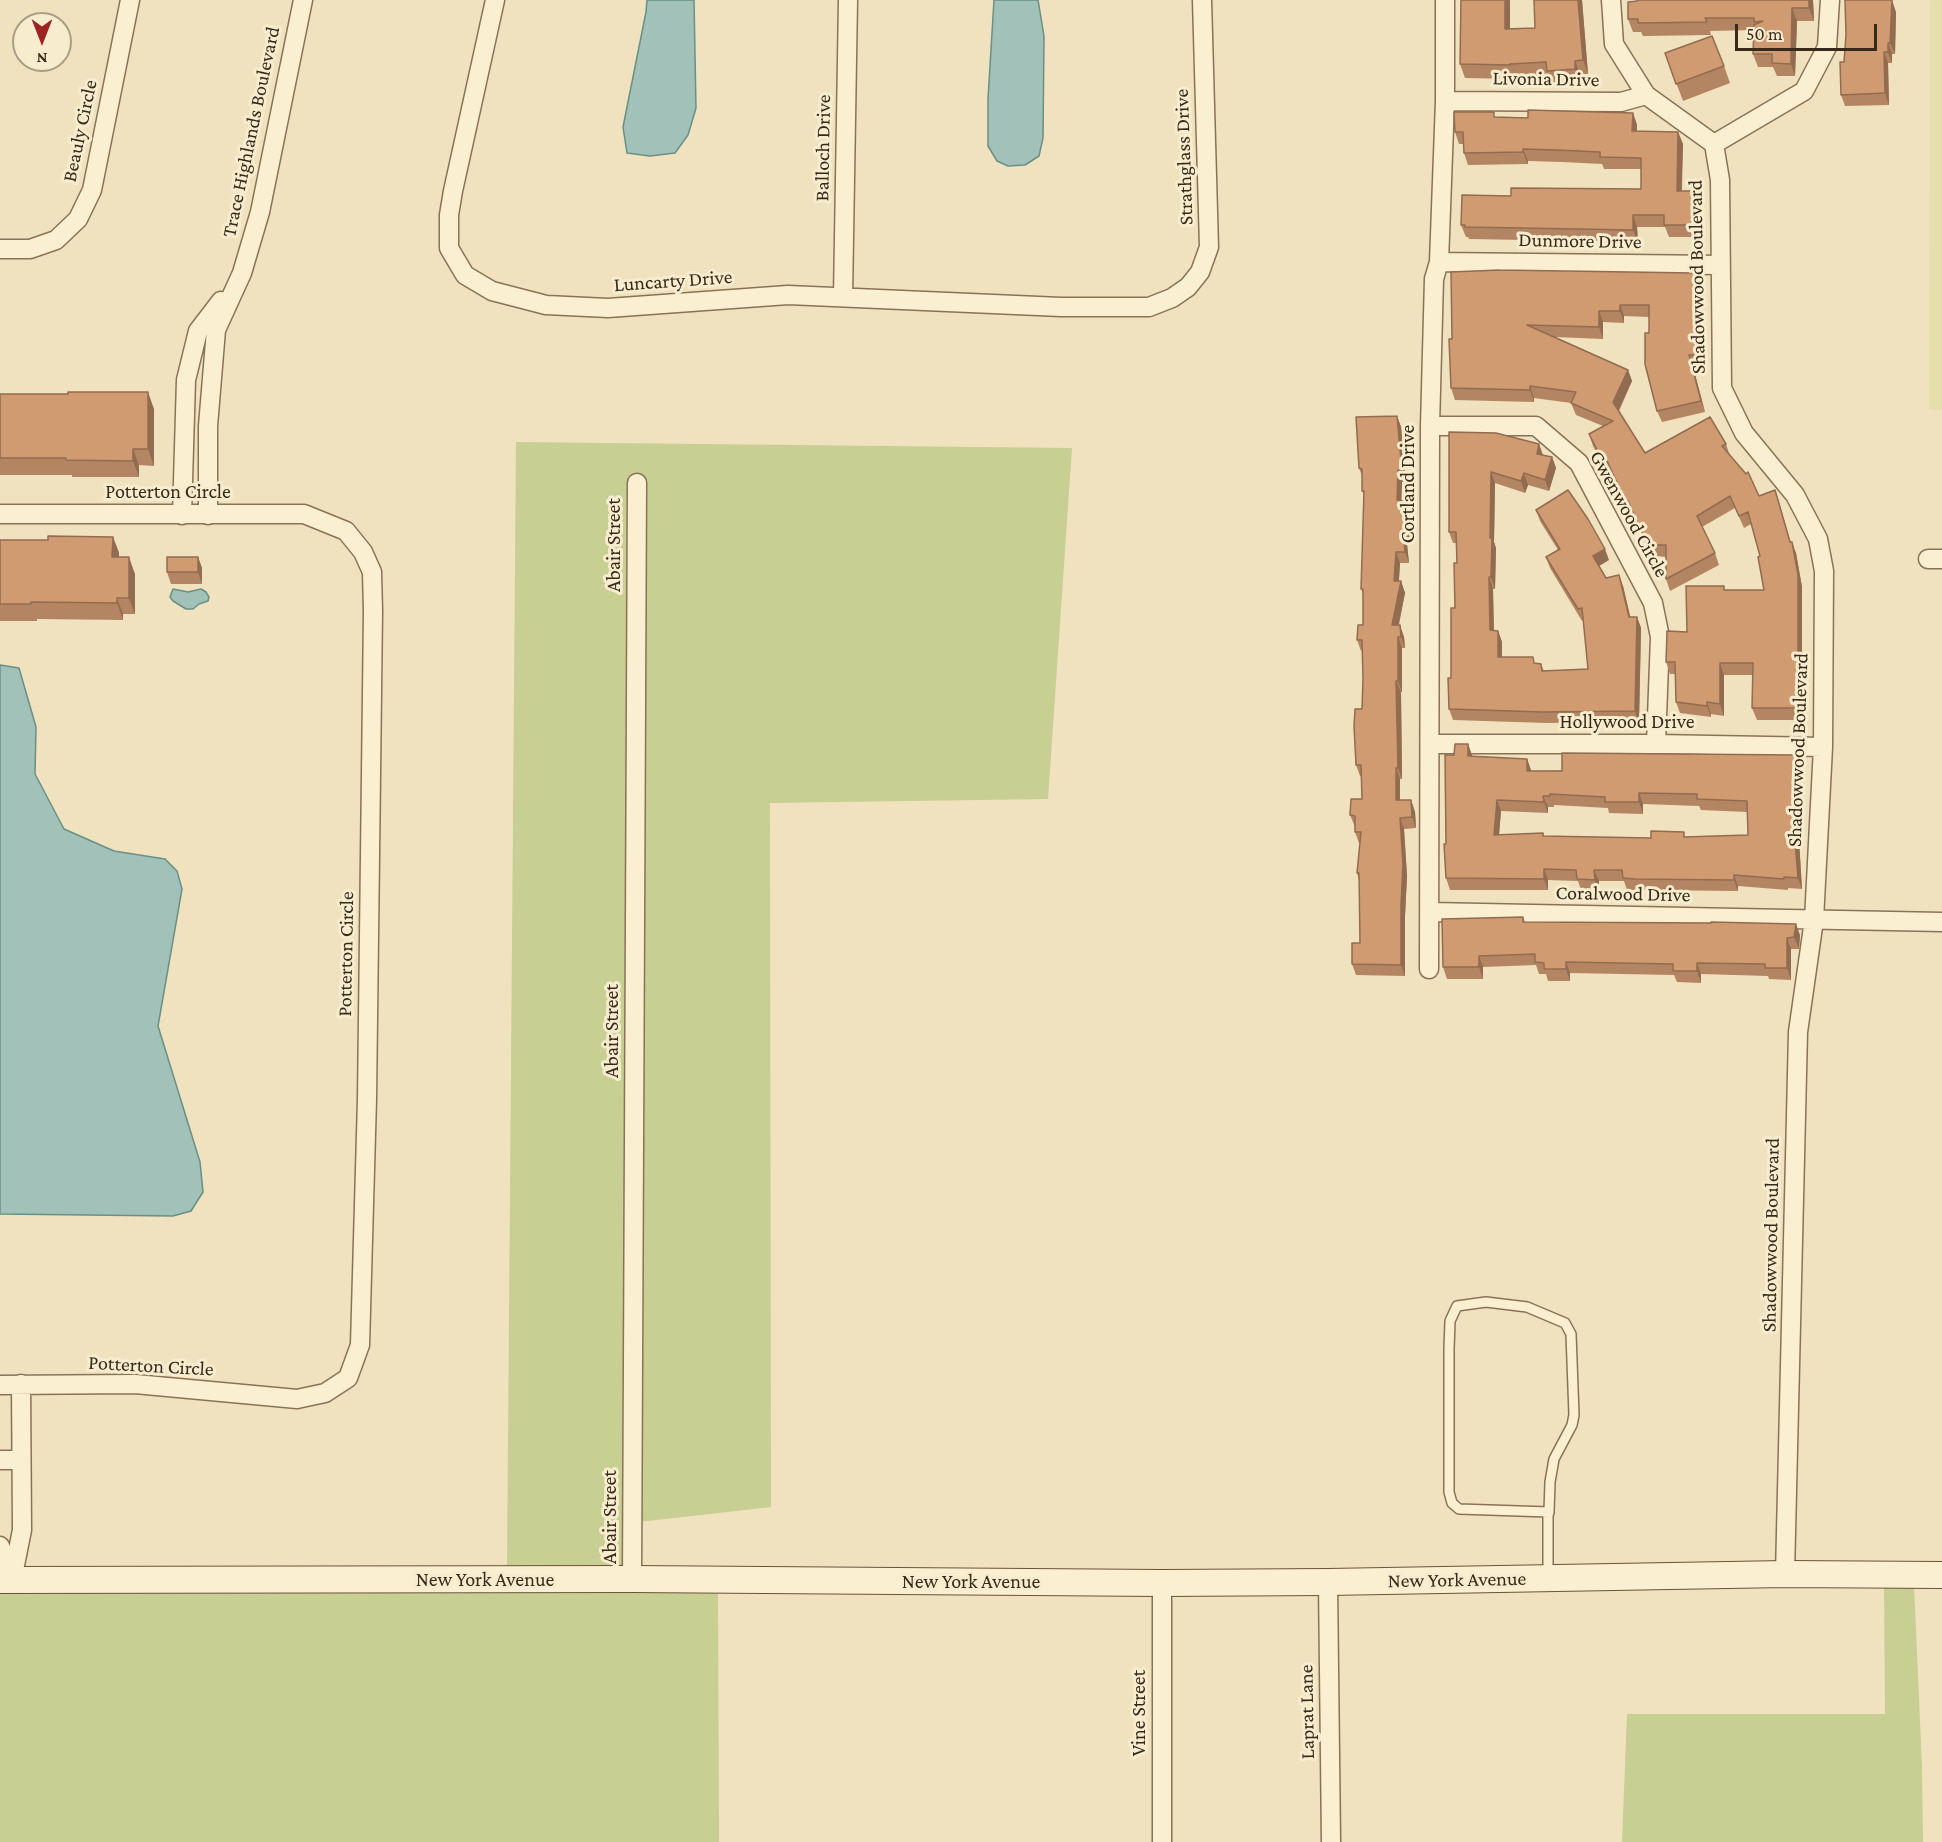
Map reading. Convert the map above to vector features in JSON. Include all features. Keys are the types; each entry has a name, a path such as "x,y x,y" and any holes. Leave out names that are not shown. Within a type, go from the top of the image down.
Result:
{"street":[{"name":"Beauly Circle","path":"0,249 30,249 56,240 78,219 92,190 130,0"},
{"name":"Trace Highlands Boulevard","path":"208,515 208,426 216,330 242,273 260,212 303,0"},
{"name":"Luncarty Drive","path":"495,0 449,215 449,248 465,275 492,291 546,305 608,308 788,295 1061,307 1149,307 1172,298"},
{"name":"Balloch Drive","path":"843,297 848,0"},
{"name":"Strathglass Drive","path":"1172,298 1188,287 1200,272 1209,247 1202,0"},
{"name":"Cortland Drive","path":"1429,969 1430,426 1434,279 1439,262 1446,0"},
{"path":"1611,0 1614,44 1646,94 1713,144 1804,91 1827,47 1830,0"},
{"name":"Livonia Drive","path":"1445,100 1621,102 1646,94"},
{"name":"Shadowwood Boulevard","path":"1713,144 1720,180 1722,388 1744,433 1795,495 1818,539 1824,571 1823,747 1814,921 1798,1032 1785,1574"},
{"name":"Dunmore Drive","path":"1439,262 1720,265"},
{"name":"Trace Highlands Boulevard","path":"182,515 186,380 198,332 242,273"},
{"path":"184,426 208,426"},
{"name":"Gwenwood Circle","path":"1430,426 1536,426 1580,464 1653,603 1660,637 1656,744"},
{"name":"Abair Street","path":"632,1579 637,483"},
{"name":"Potterton Circle","path":"0,514 304,514 346,531 363,552 372,572 367,1099 360,1345 348,1378 325,1393 297,1399 135,1384 0,1385"},
{"name":"Hollywood Drive","path":"1431,744 1823,747"},
{"name":"Coralwood Drive","path":"1430,912 1942,922"},
{"path":"6,1580 22,1530 21,1384"},
{"path":"0,1460 21,1460"},
{"path":"0,1546 6,1580"},
{"name":"New York Avenue","path":"6,1580 632,1579 1162,1583 1785,1574 1942,1575"},
{"name":"Laprat Lane","path":"1328,1582 1331,1842"},
{"name":"Vine Street","path":"1162,1583 1162,1842"}],"lane":[{"path":"1548,1578 1550,1482 1554,1459 1572,1425 1574,1415 1571,1334 1565,1323 1527,1307 1486,1302 1456,1305 1450,1321 1449,1349 1449,1492 1452,1503 1459,1509 1549,1512"}],"shaded area":[{"path":"1930,0 1942,0 1942,410 1929,409"}],"green space":[{"path":"516,442 1072,448 1048,799 770,803 771,1507 639,1522 641,1568 504,1568 507,1564"},
{"path":"1884,1586 1914,1586 1923,1842 1622,1842 1627,1714 1885,1714"},
{"path":"0,1591 718,1591 719,1842 0,1842"}],"water":[{"path":"647,0 694,0 696,108 688,135 675,153 650,156 627,153 623,127"},
{"path":"994,0 1038,0 1044,36 1043,138 1039,156 1025,165 1008,166 997,161 988,146 988,99"},
{"path":"173,589 188,592 201,589 209,597 208,601 193,609 186,609 170,597"},
{"path":"0,665 19,668 36,727 35,774 64,829 114,851 165,859 177,871 182,889 158,1026 200,1162 203,1192 191,1211 173,1216 0,1214"}],"building":[{"path":"1461,0 1505,0 1505,29 1535,28 1534,0 1578,0 1583,60 1575,61 1575,69 1547,71 1546,62 1510,65 1460,64"},
{"path":"1637,0 1809,0 1809,8 1792,8 1791,64 1772,63 1772,54 1753,54 1754,25 1763,21 1754,22 1754,18 1705,18 1707,22 1638,23 1638,19 1628,19 1628,2"},
{"path":"1845,0 1892,0 1890,43 1888,43 1888,52 1884,52 1885,93 1841,95 1840,62 1844,62 1846,35"},
{"path":"1712,36 1724,66 1676,84 1665,53"},
{"path":"1528,110 1633,113 1632,131 1678,132 1677,191 1694,191 1694,225 1664,225 1664,215 1633,215 1633,230 1465,227 1461,225 1462,195 1511,196 1511,188 1641,189 1641,158 1600,157 1600,152 1523,149 1523,152 1464,153 1463,132 1455,132 1454,112 1494,112 1494,117 1528,118"},
{"path":"1499,270 1694,273 1695,355 1689,355 1701,401 1657,411 1645,364 1645,333 1649,333 1649,305 1620,305 1620,311 1599,311 1599,327 1527,325 1628,370 1613,402 1645,453 1710,417 1726,444 1722,446 1746,474 1748,472 1759,496 1775,490 1790,542 1792,542 1798,575 1798,708 1752,708 1753,663 1720,663 1720,704 1707,702 1707,706 1676,702 1675,662 1666,662 1667,631 1687,632 1686,586 1724,586 1724,590 1764,590 1758,557 1760,556 1748,512 1739,516 1730,496 1697,516 1715,553 1666,579 1666,545 1652,545 1649,539 1646,541 1607,461 1604,463 1589,434 1613,421 1571,403 1576,392 1530,386 1530,390 1451,388 1449,339 1452,339 1451,272"},
{"path":"68,392 148,392 148,449 133,449 133,461 0,458 0,394 68,394"},
{"path":"1397,416 1402,471 1398,470 1397,500 1406,501 1406,532 1403,532 1405,552 1396,552 1394,581 1401,581 1392,625 1400,625 1401,637 1398,637 1398,681 1396,681 1398,768 1396,768 1396,800 1411,800 1412,817 1400,818 1403,865 1401,965 1352,964 1352,943 1360,943 1359,873 1357,873 1361,832 1355,832 1355,816 1350,815 1351,799 1362,799 1361,765 1356,765 1354,726 1355,709 1362,709 1363,679 1362,640 1357,640 1358,625 1363,625 1363,589 1361,589 1364,491 1362,491 1362,469 1359,468 1356,417"},
{"path":"1449,432 1496,433 1539,444 1537,454 1552,457 1545,480 1524,473 1521,481 1491,472 1490,630 1498,631 1498,657 1533,657 1534,663 1541,664 1542,671 1588,669 1582,608 1578,609 1546,557 1560,549 1536,510 1568,490 1605,549 1593,556 1606,578 1619,575 1629,617 1637,617 1635,711 1543,712 1449,709 1451,608 1455,608 1454,563 1457,563 1456,532 1449,532"},
{"path":"48,536 113,537 112,557 129,557 129,598 117,598 117,603 0,604 0,540 48,540"},
{"path":"167,557 198,557 198,572 167,572"},
{"path":"1455,744 1468,744 1468,756 1527,759 1527,771 1562,771 1562,753 1797,755 1796,787 1794,787 1797,829 1794,829 1798,878 1734,875 1734,880 1635,879 1623,878 1622,870 1594,870 1595,880 1577,879 1576,870 1544,869 1544,879 1446,878 1445,755 1454,755","holes":["1639,793 1697,794 1697,799 1747,801 1748,835 1684,837 1684,832 1651,831 1651,838 1543,836 1543,833 1494,835 1497,800 1544,802 1543,796 1550,796 1550,794 1605,797 1605,802 1639,802"]},
{"path":"1523,917 1523,922 1796,924 1794,937 1787,938 1787,968 1765,968 1765,964 1697,963 1697,971 1673,971 1673,964 1566,962 1566,969 1544,969 1544,963 1535,962 1535,954 1479,956 1479,967 1443,967 1442,919"}]}
